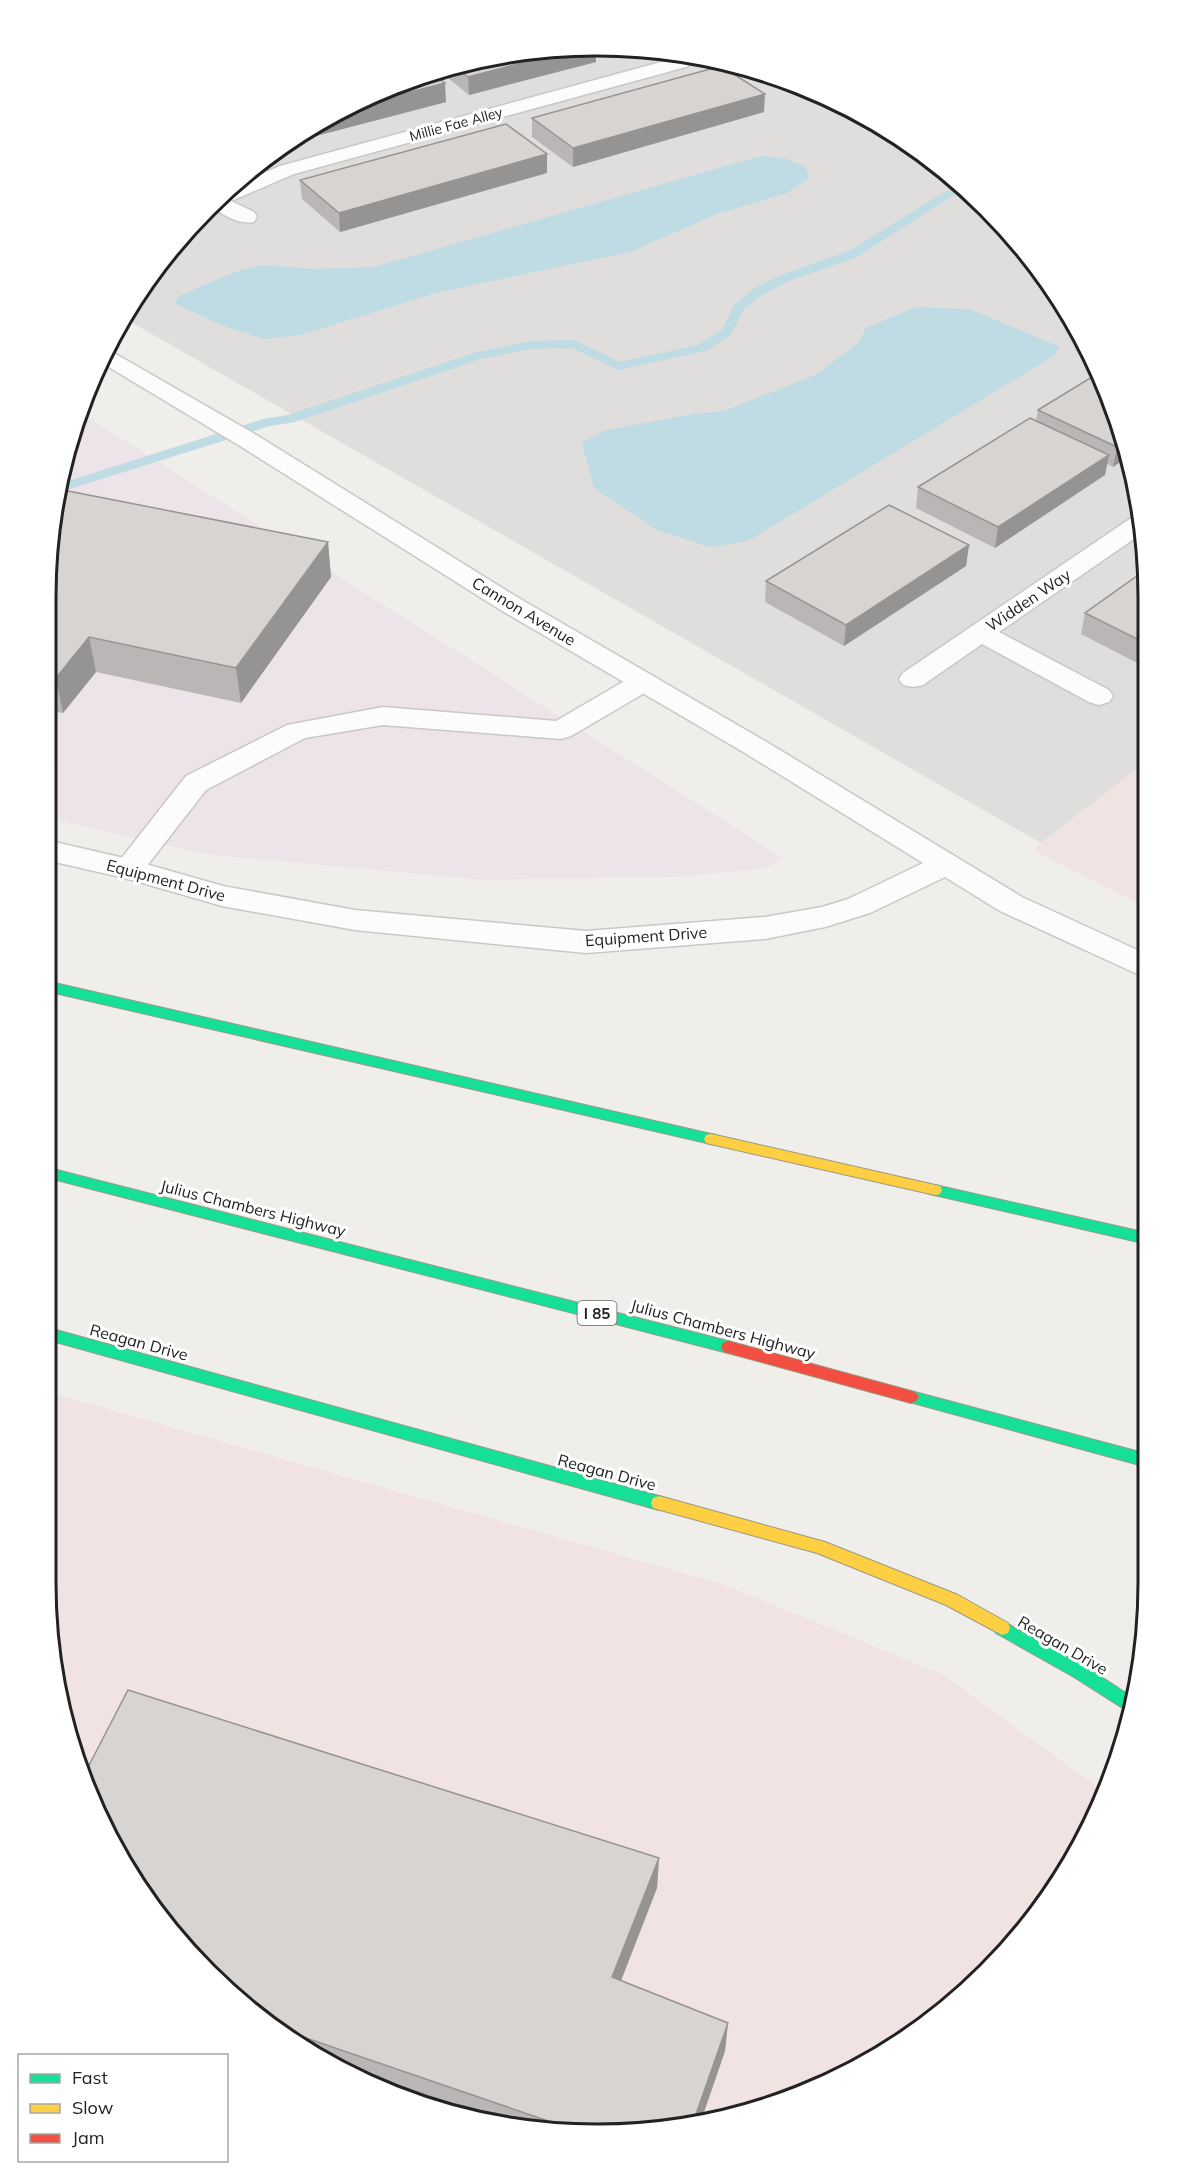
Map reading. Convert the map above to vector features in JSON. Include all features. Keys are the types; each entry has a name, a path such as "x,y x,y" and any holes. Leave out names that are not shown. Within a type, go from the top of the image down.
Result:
{"main road":[{"path":"56,988 1138,1237"},
{"name":"Julius Chambers Highway","path":"56,1176 601,1313 1138,1459"},
{"name":"Reagan Drive","path":"56,1336 819,1547 952,1600 1080,1672 1125,1702"}],"street":[{"name":"Millie Fae Alley","path":"240,190 287,170 681,62"},
{"path":"224,204 246,217"},
{"name":"Cannon Avenue","path":"111,359 249,441 508,603 755,747 944,864"},
{"name":"Widden Way","path":"913,679 1134,528"},
{"path":"981,633 1099,696"},
{"path":"128,869 196,783 297,731 383,716 561,730 643,682"},
{"name":"Equipment Drive","path":"56,852 128,869 222,896 355,920 586,942 765,928 825,917 859,906 919,879 944,864"},
{"path":"944,864 1011,904 1138,963"}],"shaded area":[{"path":"597,56 668,60 703,66 771,84 836,111 868,128 927,167 954,190 980,214 1027,267 1066,326 1083,358 1110,423 1120,457 1134,526 1137,562 1138,768 1041,843 131,322 167,267 190,240 214,214 267,167 326,128 358,111 423,84 457,74 526,60 562,57"},
{"path":"87,417 783,858 765,869 672,877 484,880 210,855 56,820 57,562 66,491"},
{"path":"1138,768 1138,903 1033,850"},
{"path":"56,1394 725,1585 942,1674 1098,1787 1066,1854 1027,1913 980,1966 927,2013 868,2052 804,2083 737,2106 668,2120 597,2124 526,2120 491,2114 423,2096 358,2069 326,2052 267,2013 240,1990 214,1966 167,1913 128,1854 111,1822 84,1757 66,1689 60,1654 56,1583"}],"water":[{"path":"761,156 784,158 805,166 810,177 787,193 717,214 630,252 439,292 300,335 264,339 221,325 174,303 179,296 235,272 262,265 315,269 374,267"},
{"path":"916,307 970,309 1060,347 1054,356 748,541 710,547 657,530 594,488 582,443 603,431 692,414 724,411 817,374 859,342 866,328"}],"building":[{"path":"536,59 468,77 463,73"},
{"path":"713,68 732,73 765,94 573,148 532,118"},
{"path":"440,79 445,83 388,98"},
{"path":"506,124 547,154 339,213 300,180"},
{"path":"1091,377 1117,447 1117,447 1038,410"},
{"path":"1030,418 1109,455 998,527 918,487"},
{"path":"66,491 328,542 236,668 89,637 56,678 57,562"},
{"path":"889,505 969,545 846,625 766,581"},
{"path":"1137,576 1138,640 1085,613"},
{"path":"128,1690 659,1858 612,1977 728,2023 696,2115 632,2123 552,2122 301,2036 267,2013 240,1990 214,1966 167,1913 128,1854 111,1822 88,1767"}],"waterway":[{"path":"67,486 268,422 290,419 478,356 531,345 574,344 618,366 702,348 727,332 738,308 757,292 785,278 853,254 955,191"}],"traffic: fast":[{"path":"56,988 711,1139"},
{"path":"56,1175 728,1347"},
{"path":"935,1190 1138,1237"},
{"path":"56,1336 659,1503"},
{"path":"911,1397 1138,1459"},
{"path":"1002,1628 1080,1672 1125,1702"}],"traffic: slow":[{"path":"711,1139 935,1190"},
{"path":"659,1503 819,1547 952,1600 1002,1628"}],"traffic: jam":[{"path":"728,1347 911,1397"}]}
